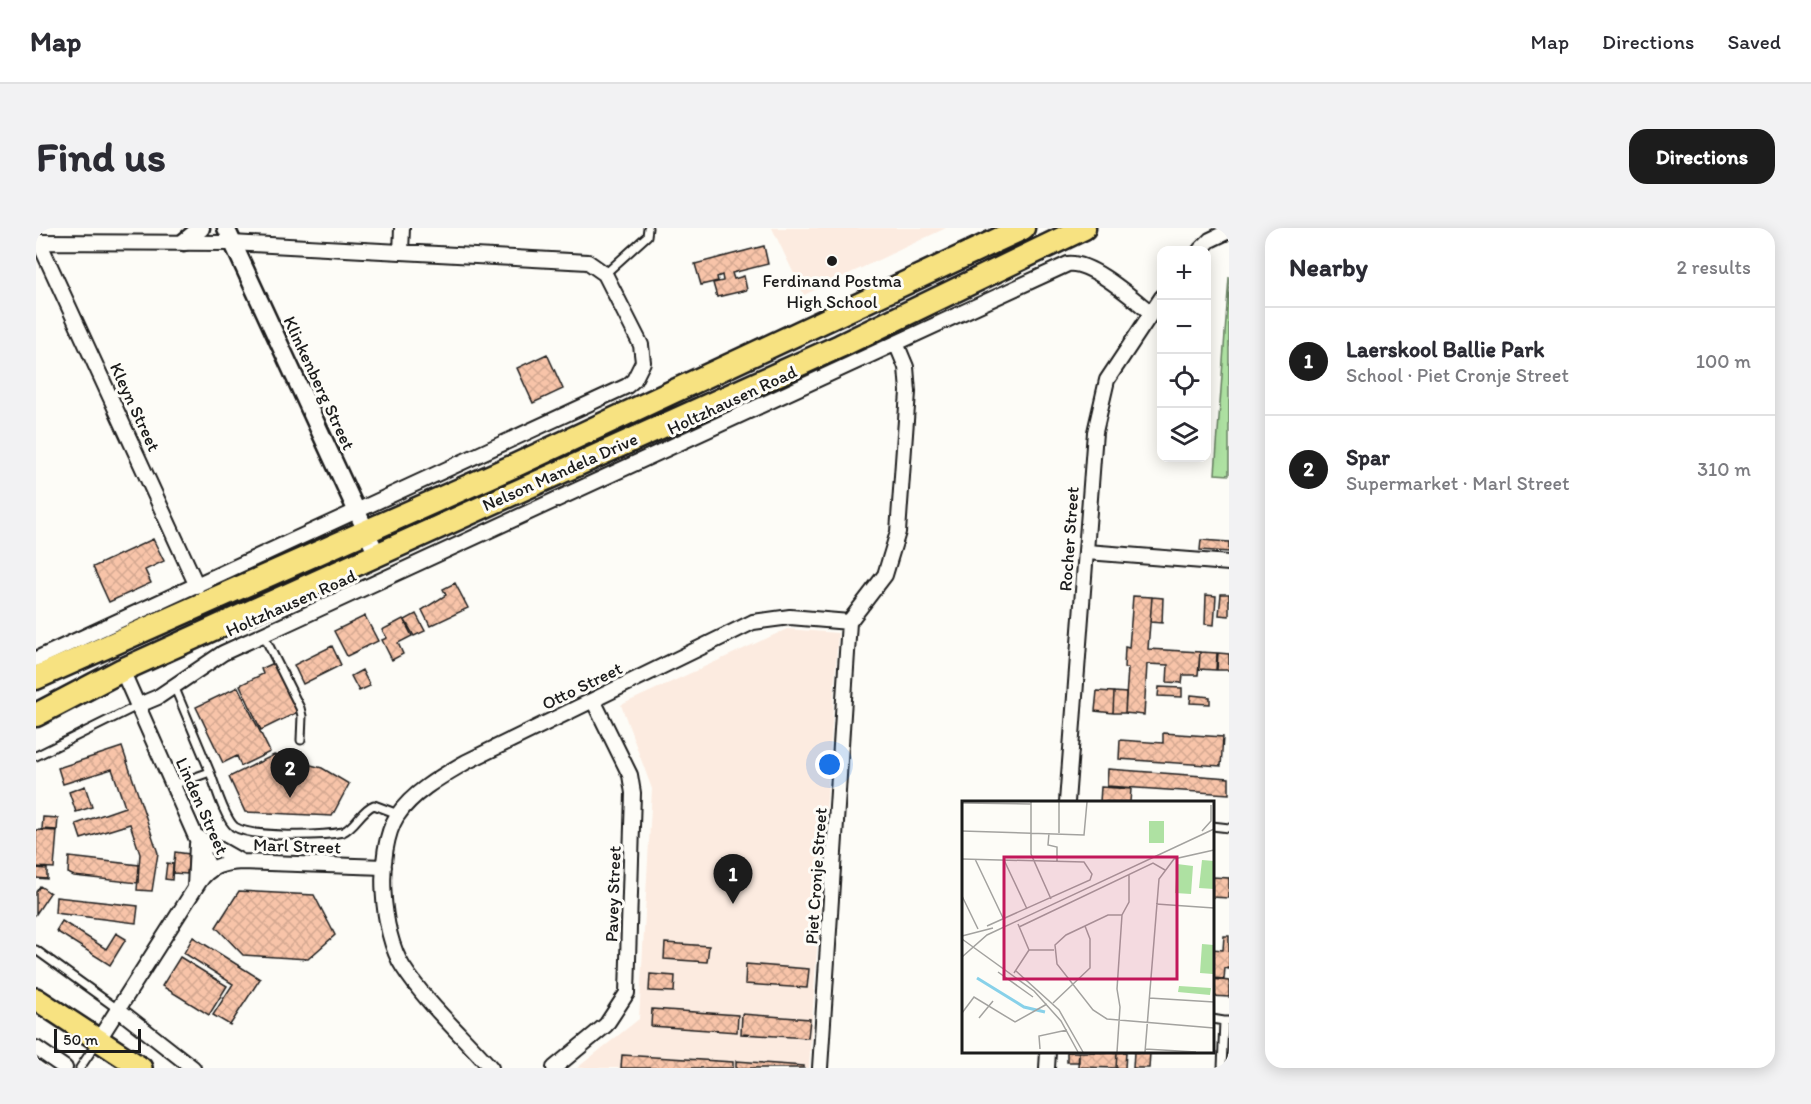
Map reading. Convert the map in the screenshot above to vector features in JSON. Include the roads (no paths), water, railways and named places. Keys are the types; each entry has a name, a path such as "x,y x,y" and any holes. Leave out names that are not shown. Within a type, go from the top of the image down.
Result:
{"highway":[{"name":"Nelson Mandela Drive","path":"36,678 746,360 1023,228"},
{"name":"Nelson Mandela Drive","path":"37,715 122,670 840,346 1084,228"}],"main road":[{"path":"36,999 141,1068"}],"street":[{"path":"184,242 201,228"},
{"path":"401,252 402,228"},
{"path":"1204,246 1210,240 1229,231"},
{"path":"36,659 627,386 634,380 643,362 641,345 605,274 588,262 401,252 229,236 184,242 38,242"},
{"name":"Klinkenberg Street","path":"229,236 377,555"},
{"name":"Kleyn Street","path":"38,242 198,586"},
{"name":"Holtzhausen Road","path":"139,705 174,687 202,665 264,634 1072,263 1093,270 1150,312"},
{"name":"Rocher Street","path":"1067,801 1095,432 1100,399 1107,380 1159,300"},
{"path":"849,622 885,575 898,532 908,392 906,367 896,343"},
{"path":"1087,552 1229,563"},
{"name":"Otto Street","path":"491,1068 402,967 389,925 384,867 386,849 398,814 434,781 466,762 753,622 790,617 849,622"},
{"name":"Piet Cronje Street","path":"820,1068 849,622"},
{"name":"Linden Street","path":"99,1039 210,869 122,670"},
{"name":"Pavey Street","path":"554,1068 606,1025 627,993 633,793 630,775 593,700"},
{"path":"196,836 231,858 242,862"},
{"path":"195,889 196,836"},
{"name":"Marl Street","path":"210,869 218,865 242,862 384,867"},
{"path":"119,1010 193,1068"},
{"path":"36,1048 65,1068"},
{"path":"1047,1068 1048,1053"}],"lane":[{"path":"605,274 647,236 648,228"},
{"path":"264,634 300,708 301,740"},
{"path":"174,687 229,820 235,827 251,832 343,832 351,828 368,807 374,805 398,814"},
{"name":"Holtzhausen Road","path":"36,756 139,705"},
{"path":"173,785 210,772"},
{"path":"1214,826 1229,828"},
{"path":"36,950 119,1010"},
{"path":"1222,1068 1227,1021"},
{"path":"80,1068 99,1039"}],"place":[{"name":"Ferdinand Postma High School","path":"832,261"},
{"name":"Spar","path":"290,798"},
{"name":"Laerskool Ballie Park","path":"733,904"}]}
